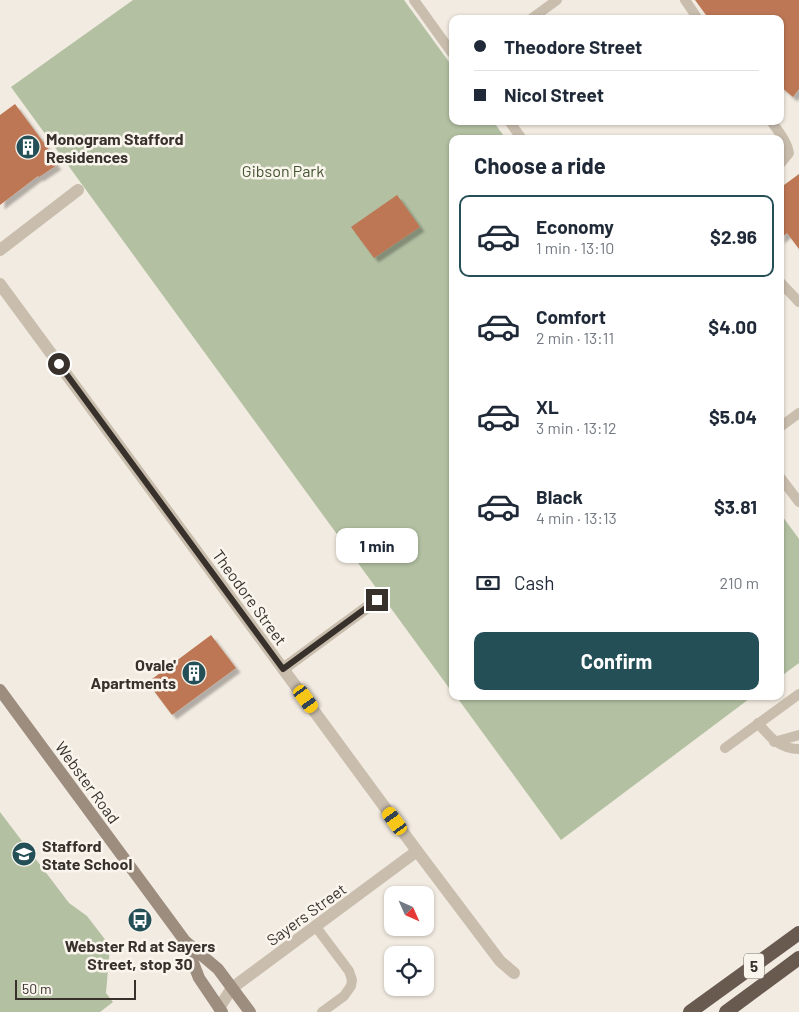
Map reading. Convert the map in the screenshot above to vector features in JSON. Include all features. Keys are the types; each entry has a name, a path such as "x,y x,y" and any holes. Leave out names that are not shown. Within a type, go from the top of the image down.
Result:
{"highway":[{"name":"5","path":"690,1012 799,933"},
{"name":"5","path":"726,1012 799,958"}],"main road":[{"name":"Webster Road","path":"0,690 185,941 218,968 250,1012"},
{"name":"Webster Road","path":"185,941 199,978 221,1010"}],"street":[{"path":"0,250 78,190"},
{"name":"Theodore Street","path":"0,284 417,851 500,961 514,973"},
{"path":"283,669 377,600"},
{"name":"Sayers Street","path":"221,1010 232,988 417,851"}],"lane":[{"path":"414,0 449,49"},
{"path":"536,15 557,0"},
{"path":"685,0 695,15"},
{"path":"784,140 789,153 784,159"},
{"path":"784,286 799,302"},
{"path":"784,424 799,413"},
{"path":"784,482 799,502"},
{"path":"725,748 799,694"},
{"path":"758,723 774,742 788,749 799,750"},
{"path":"774,742 799,735"},
{"path":"316,926 349,970 352,980 348,992 322,1012"}],"green space":[{"name":"Gibson Park","path":"133,0 404,0 449,62 449,125 496,125 503,135 449,135 449,688 11,87"},
{"path":"784,518 799,539 799,663 784,674"},
{"path":"459,700 748,700 561,840"},
{"name":"Stafford State School","path":"0,812 69,903 87,916 110,946 106,993 113,1002 100,1012 0,1012"}],"building":[{"path":"695,0 799,0 799,89 793,97 784,89 784,15 706,15"},
{"name":"Monogram Stafford Residences","path":"15,104 56,159 53,161 57,165 38,176 0,205 0,115"},
{"path":"799,174 799,249 787,233 784,236 784,185"},
{"path":"397,195 420,227 374,258 351,227"},
{"name":"Ovale' Apartments","path":"211,635 236,668 172,715 151,687 156,684 152,679"}],"place":[{"name":"Monogram Stafford Residences","path":"28,147"},
{"name":"Ovale' Apartments","path":"194,673"},
{"name":"Stafford State School","path":"24,854"},
{"name":"Webster Rd at Sayers Street, stop 30","path":"140,920"}],"route":[{"path":"59,364 283,669 377,600"}]}
